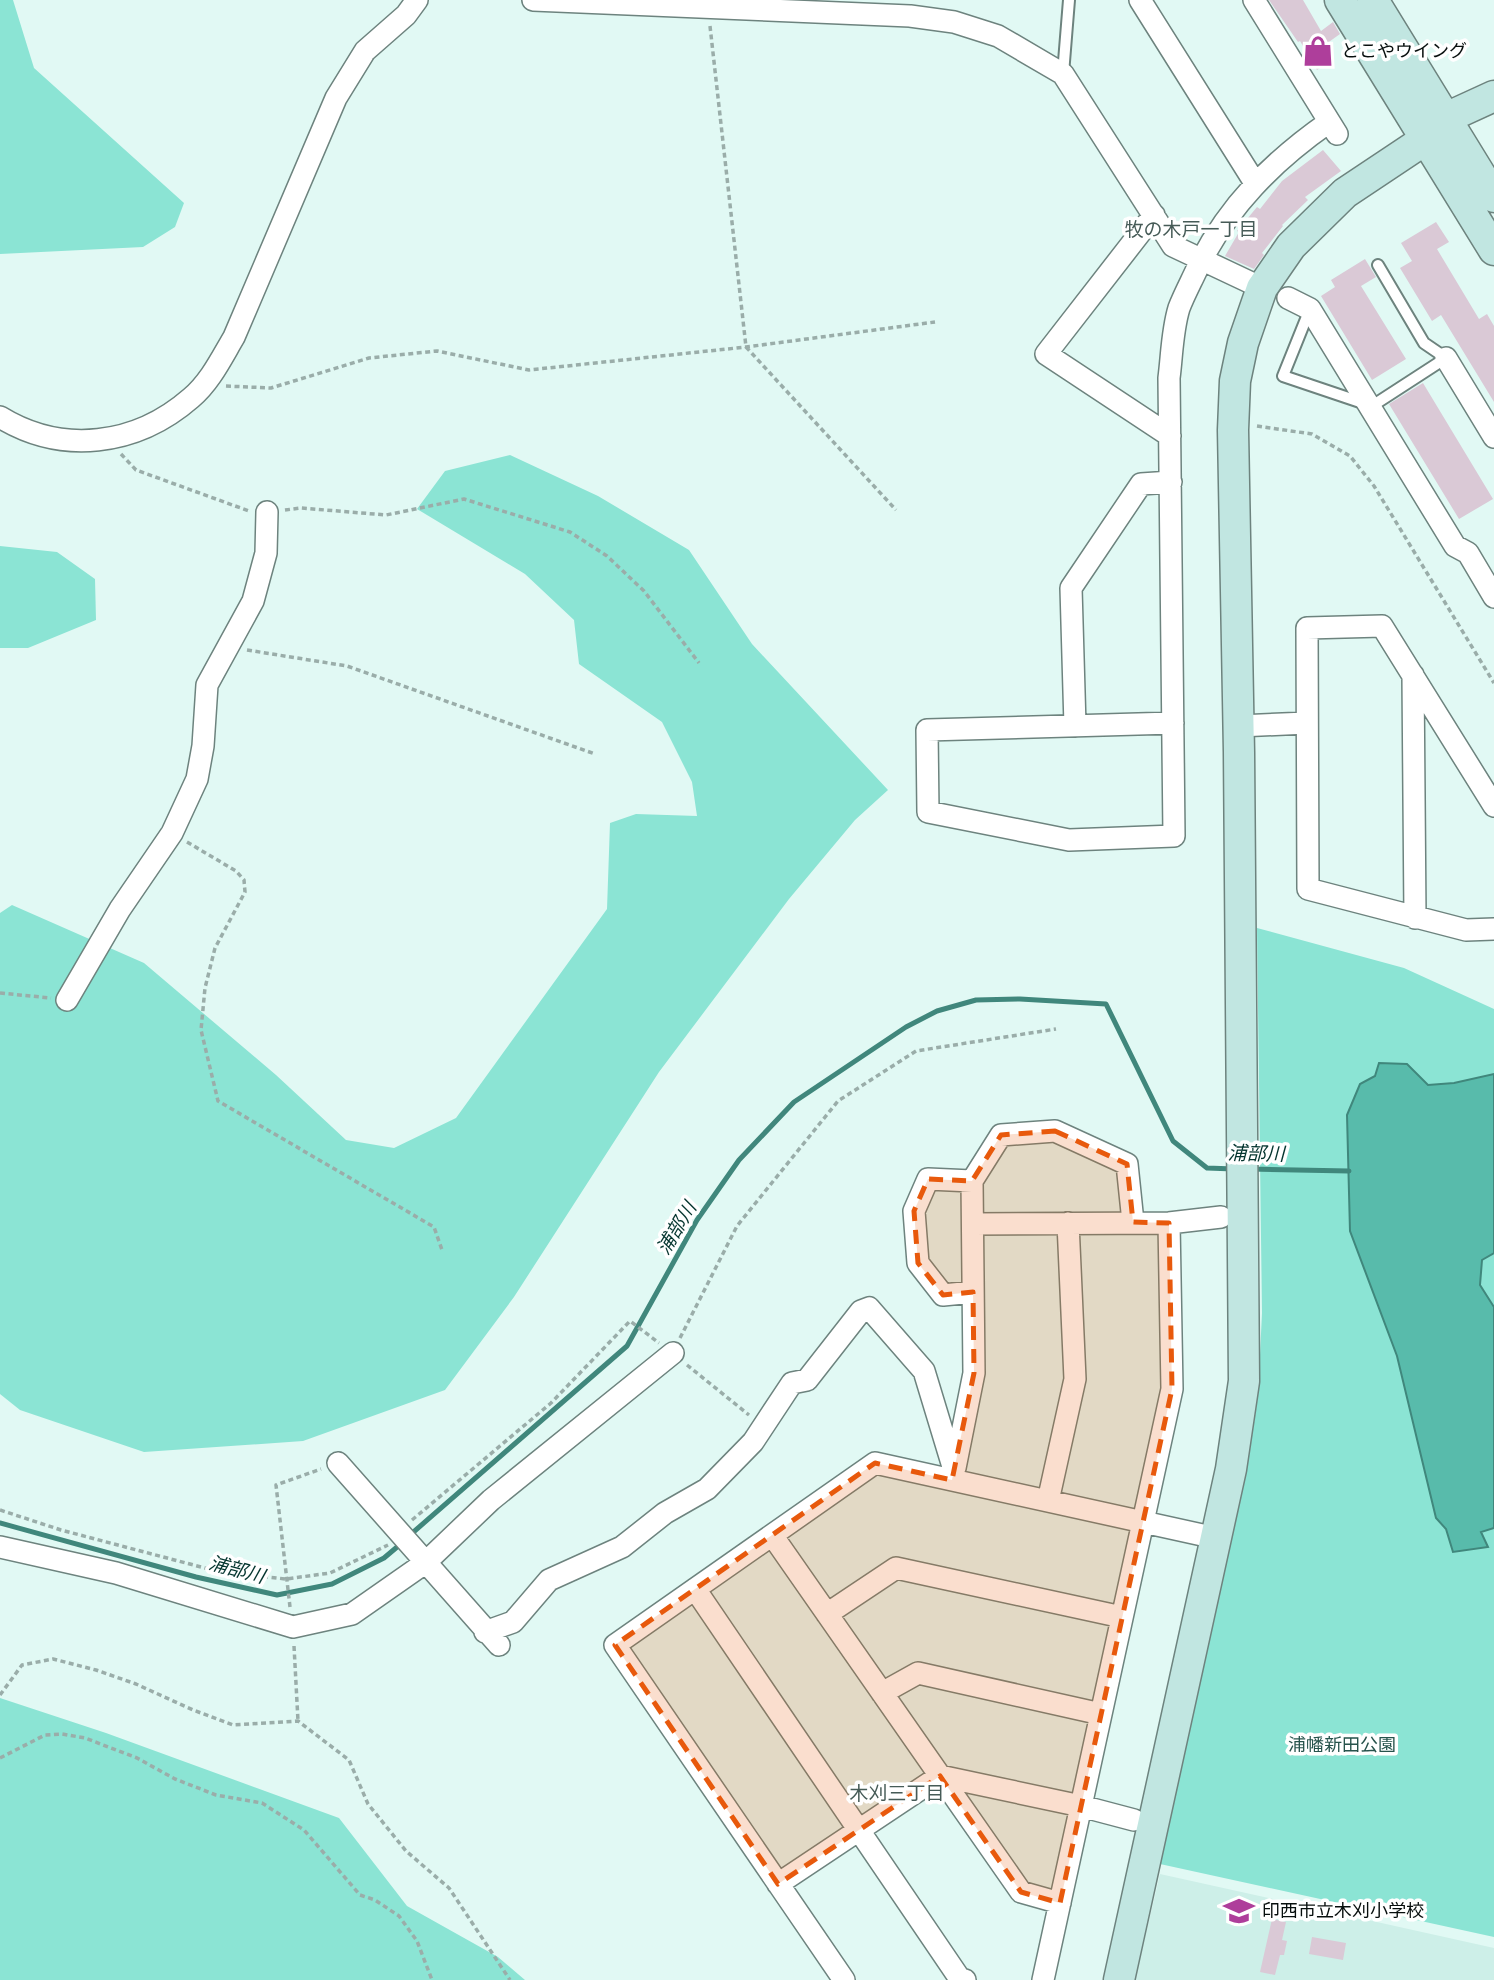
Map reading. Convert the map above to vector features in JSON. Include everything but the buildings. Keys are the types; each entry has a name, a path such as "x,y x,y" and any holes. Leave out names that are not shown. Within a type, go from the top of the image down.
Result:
{"street":[{"path":"0,417 33,434 66,442 125,435 159,422 191,398 213,374 234,337 336,98 365,51 406,15 417,0"},
{"path":"533,0 910,16 954,22 998,36 1063,74 1173,246 1310,309 1372,406 1455,546 1468,553 1494,597"},
{"path":"1140,0 1255,183"},
{"path":"1173,723 927,730 928,812 1069,840 1174,836 1171,482 1169,378 1180,307 1202,258 1234,207 1255,183 1299,142 1333,128 1254,0"},
{"path":"1340,0 1494,197"},
{"path":"1373,0 1443,131 1494,250"},
{"path":"1119,1980 1231,1469 1244,1381 1239,726 1233,430 1235,381 1243,343 1275,293 1291,246 1345,192 1494,96"},
{"path":"1443,131 1494,118"},
{"path":"1154,215 1046,354 1170,436"},
{"path":"1446,358 1494,437"},
{"path":"1075,726 1071,587 1140,484 1171,482"},
{"path":"67,1000 120,909 172,833 197,779 203,746 207,685 253,601 261,579 266,553 267,512"},
{"path":"1494,806 1382,625 1307,628 1308,889 1466,930 1494,929"},
{"path":"1413,675 1415,918"},
{"path":"1239,726 1307,723"},
{"path":"953,1475 974,1373 972,1181 1001,1135 1055,1131 1127,1164 1133,1222"},
{"path":"972,1181 928,1179 914,1211 918,1263 943,1296 973,1292"},
{"path":"973,1224 1169,1223 1221,1217"},
{"path":"1048,1501 1075,1379 1068,1223"},
{"path":"1043,1980 1172,1389 1169,1223"},
{"path":"338,1463 492,1638 513,1622 549,1580 622,1547 665,1513 707,1489 753,1442 792,1383 807,1380 861,1311 869,1308 924,1371 953,1475"},
{"path":"0,1547 116,1573 293,1627 352,1614 425,1563 491,1500 673,1353"},
{"path":"844,1980 615,1645 874,1463 953,1475 1048,1501 1216,1538"},
{"path":"772,1535 1021,1892 1060,1903"},
{"path":"827,1614 896,1568 1122,1617"},
{"path":"695,1589 960,1979 965,1980"},
{"path":"882,1693 918,1673 1101,1714"},
{"path":"778,1884 940,1776 1134,1820"}],"lane":[{"path":"1063,74 1069,0"},
{"path":"1310,309 1283,376 1372,406 1446,358 1424,343 1378,265"}],"path":[{"path":"708,8 746,347 896,510"},
{"path":"203,385 271,388 369,358 437,351 529,370 746,347 935,322"},
{"path":"1254,426 1312,434 1350,456 1374,486 1494,683"},
{"path":"113,437 124,458 136,470 254,512 301,508 386,516 464,499 570,532 607,556 644,591 699,663"},
{"path":"228,647 347,666 595,754"},
{"path":"172,833 236,871 244,880 244,892 215,948 205,988 201,1030 218,1101 434,1227 442,1250"},
{"path":"0,993 67,1000"},
{"path":"673,1353 737,1226 838,1101 916,1051 1056,1029"},
{"path":"0,1510 61,1530 220,1572 286,1579 330,1573 386,1548 398,1532 551,1403 630,1321 764,1426"},
{"path":"298,1721 293,1627 276,1485 338,1463"},
{"path":"0,1695 22,1665 53,1659 136,1684 233,1725 298,1721 349,1760 368,1804 406,1851 449,1888 510,1980"},
{"path":"0,1758 45,1735 62,1734 85,1738 137,1758 175,1779 216,1795 262,1803 304,1830 360,1895 375,1900 399,1916 417,1941 432,1980"}],"highlighted area":[{"path":"1055,1131 1127,1164 1133,1222 1169,1223 1172,1389 1060,1903 1021,1892 940,1776 778,1884 615,1645 875,1463 952,1480 974,1373 973,1292 943,1295 918,1263 914,1211 928,1179 972,1181 1001,1135"}],"shaded area":[{"path":"1379,1063 1407,1064 1428,1085 1454,1083 1494,1074 1494,1253 1482,1260 1480,1285 1494,1307 1494,1528 1481,1532 1488,1547 1453,1552 1446,1529 1436,1518 1397,1356 1350,1231 1347,1115 1360,1084 1375,1076"},
{"name":"印西市立木刈小学校","path":"1160,1874 1494,1948 1494,1980 1135,1980"}],"green space":[{"path":"0,0 13,0 34,68 184,203 175,227 143,247 0,254"},
{"path":"510,455 598,496 689,550 752,644 888,790 855,820 789,899 659,1072 514,1297 445,1390 303,1441 144,1452 20,1410 0,1394 0,913 12,905 144,963 276,1075 346,1140 394,1148 456,1118 607,909 610,823 636,814 697,816 692,782 662,722 579,664 574,620 525,574 417,509 445,471"},
{"path":"0,546 57,552 95,579 96,620 28,648 0,648"},
{"name":"浦幡新田公園","path":"1257,928 1404,968 1494,1009 1494,1937 1160,1864 1248,1462 1258,1396 1262,1313"},
{"path":"0,1698 106,1733 339,1818 407,1906 498,1957 525,1980 0,1980"}],"waterway":[{"name":"浦部川","path":"410,1535 627,1346 697,1220 739,1160 794,1102 906,1027 937,1011 976,1000 1020,999 1106,1004 1173,1141 1207,1168 1234,1169"},
{"name":"浦部川","path":"1251,1169 1349,1171"},
{"name":"浦部川","path":"0,1523 196,1577 277,1595 332,1584 384,1558 403,1542"}],"place":[{"name":"とこやウイング","path":"1318,51"},
{"name":"印西市立木刈小学校","path":"1239,1911"}],"district":[{"name":"牧の木戸一丁目","path":"1191,229"},
{"name":"木刈三丁目","path":"897,1793"}]}
